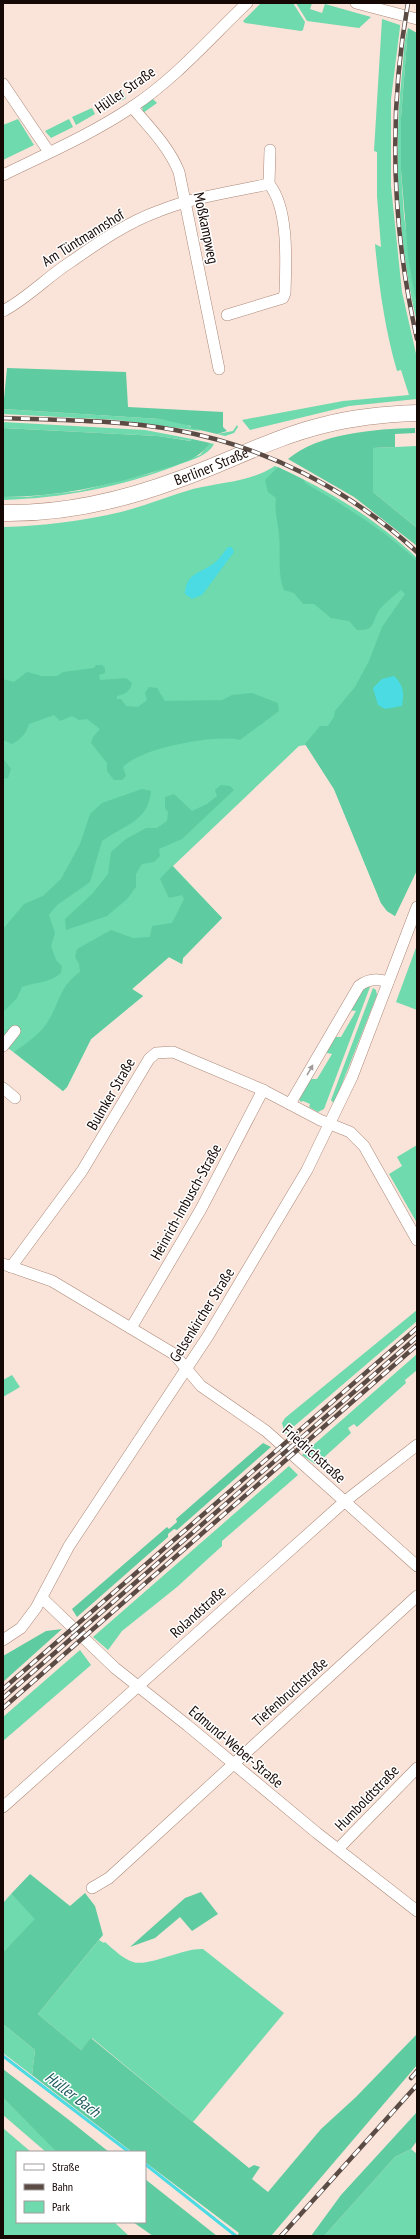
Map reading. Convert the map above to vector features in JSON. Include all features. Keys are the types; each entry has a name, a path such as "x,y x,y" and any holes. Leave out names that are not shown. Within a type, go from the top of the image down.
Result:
{"main road":[{"name":"Berliner Straße","path":"3,514 51,511 99,503 136,494 181,479 250,450 324,425 367,416 417,413"}],"street":[{"name":"Hüller Straße","path":"3,175 132,107 161,85 247,3"},
{"path":"356,3 417,19"},
{"path":"3,84 49,152"},
{"name":"Moßkampweg","path":"132,107 174,158 185,202 219,369"},
{"path":"227,315 283,298 285,293 285,238 275,193 269,184 270,150"},
{"name":"Am Tüntmannshof","path":"3,310 14,305 71,261 112,235 157,211 185,202 269,184"},
{"name":"Gelsenkircher Straße","path":"3,1640 22,1628 42,1598 69,1546 188,1368 307,1170 352,1077 417,907"},
{"path":"290,1104 359,986 365,982 375,979 388,982"},
{"path":"3,1046 15,1031"},
{"name":"Bulmker Straße","path":"7,1266 82,1171 112,1125 135,1080 149,1059 156,1053 173,1052 263,1090 330,1125 350,1132 364,1146 417,1240"},
{"path":"3,1088 15,1098"},
{"name":"Heinrich-Imbusch-Straße","path":"131,1328 201,1209 263,1090"},
{"path":"7,1266 52,1281 174,1354 188,1368"},
{"name":"Friedrichstraße","path":"188,1368 201,1386 266,1431 417,1566"},
{"name":"Rolandstraße","path":"3,1807 344,1502 417,1445"},
{"name":"Tiefenbruchstraße","path":"92,1888 109,1878 417,1596"},
{"name":"Edmund-Weber-Straße","path":"42,1598 69,1623 93,1649 338,1849 417,1911"},
{"name":"Humboldtstraße","path":"338,1849 417,1768"}],"green space":[{"path":"261,3 293,3 305,22 303,30 301,31 245,23 243,21"},
{"path":"296,3 312,3 310,9 322,13 325,4 371,17 359,28 307,21"},
{"path":"382,19 400,25 391,99 391,186 402,292 417,358 417,399 349,406 250,430 242,420 343,401 409,395 401,370 397,371 389,339 375,244 381,247 377,196 377,152 374,151"},
{"path":"408,28 401,117 401,170 404,216 417,308 417,323 405,261 399,198 398,167 399,104 404,44"},
{"path":"408,28 417,33 417,308 408,256 401,170 401,117"},
{"path":"123,92 126,98 109,107 106,100"},
{"path":"152,98 157,103 143,113 142,106"},
{"path":"92,108 95,114 76,125 72,117"},
{"path":"18,119 34,145 3,160 3,125"},
{"path":"69,119 73,127 51,138 45,131"},
{"path":"7,368 126,372 128,407 223,412 223,427 227,431 217,434 160,419 3,409"},
{"path":"3,409 178,421 201,431 117,420 3,414"},
{"path":"3,422 145,430 192,439 192,441 158,436 3,428"},
{"path":"237,425 238,427 234,433 225,436 217,434 233,431"},
{"path":"3,428 158,436 191,441 192,439 210,443 200,454 188,461 102,486 63,493 3,497"},
{"path":"415,428 415,433 395,434 395,447 373,448 373,492 417,528 417,546 354,497 288,459 315,443 331,438 365,431"},
{"path":"210,443 214,444 207,452 198,458 157,473 114,485 48,497 3,500 3,497 26,497 79,491 151,473 200,455"},
{"path":"417,446 417,528 373,492 373,448"},
{"path":"275,466 313,484 367,517 417,558 417,870 395,916 387,911 381,903 334,789 306,745 299,746 173,866 222,918 183,958 182,964 169,957 132,989 143,996 91,1039 67,1087 63,1091 3,1044 3,527 33,526 92,518 121,512 193,489 235,481 256,475"},
{"path":"278,467 304,480 305,483 335,500 377,528 417,561 417,870 395,916 387,911 381,903 334,789 305,744 320,726 328,726 334,717 335,711 355,687 369,661 382,627 405,594 401,590 387,601 377,613 371,627 368,629 357,630 349,621 331,618 314,604 303,604 294,593 284,590 280,569 280,542 276,512 276,498 268,492 265,480"},
{"path":"96,665 102,665 105,668 105,673 99,675 100,680 126,678 132,683 127,692 117,696 117,699 121,699 126,706 138,707 147,700 145,693 149,687 157,688 165,701 222,700 232,695 252,693 278,703 279,711 240,740 214,739 197,741 179,744 145,754 132,760 123,767 126,776 122,780 114,780 107,771 107,763 91,743 93,737 100,729 87,719 79,720 72,716 60,721 54,715 29,724 23,736 12,744 3,740 3,679 14,682 27,672 42,676 57,676 63,672 94,668"},
{"path":"3,758 11,769 8,778 3,779"},
{"path":"221,785 230,786 234,790 182,839 159,849 160,856 154,862 142,864 136,874 136,887 127,899 107,916 66,930 65,919 92,894 108,874 111,852 126,839 146,828 157,828 167,821 168,812 165,808 165,797 174,794 192,811 207,804 217,796 215,790"},
{"path":"142,789 151,791 145,810 134,822 102,841 90,882 57,905 49,915 55,933 51,946 56,960 62,966 61,973 48,981 22,987 17,998 3,1012 3,929 24,904 43,896 61,879 80,844 90,814 102,803"},
{"path":"172,866 222,918 183,958 182,964 169,957 132,989 143,996 91,1039 67,1087 63,1091 14,1052 43,1028 50,1018 65,988 80,972 79,964 75,957 77,949 111,930 133,938 150,937 152,926 172,923 184,899 182,895 169,898 160,879"},
{"path":"417,945 417,1010 396,1002"},
{"path":"366,986 370,987 324,1109 318,1112 309,1107 310,1104 303,1101 301,1102 298,1098 307,1079 317,1079 332,1054 323,1052 332,1037 341,1037 356,1011 348,1010"},
{"path":"373,988 376,990 377,995 334,1104 331,1100"},
{"path":"417,1145 417,1223 389,1174 402,1166 397,1157"},
{"path":"417,1310 417,1321 285,1434 282,1423 285,1418"},
{"path":"417,1354 417,1370 405,1380 406,1383 357,1427 354,1424 348,1428 351,1433 320,1461 315,1464 302,1455"},
{"path":"12,1375 20,1387 3,1397 3,1380"},
{"path":"263,1443 271,1447 177,1530 174,1529 168,1534 168,1537 77,1617 72,1609 167,1527 169,1529 177,1522 176,1519"},
{"path":"289,1466 298,1475 222,1541 222,1546 177,1587 122,1631 108,1650 93,1637"},
{"path":"62,1629 3,1682 3,1656 46,1631"},
{"path":"80,1650 91,1665 3,1741 3,1717"},
{"path":"30,1874 70,1906 85,1893 95,1906 103,1935 38,2014 81,2050 91,2038 249,2168 254,2165 260,2167 252,2179 268,2192 321,2129 356,2097 417,2034 417,2065 271,2236 237,2236 239,2233 146,2163 146,2151 131,2151 32,2075 35,2050 3,2024 3,1952 35,1919 11,1894"},
{"path":"201,1892 218,1914 192,1931 180,1917 155,1938 130,1947 185,1898"},
{"path":"11,1894 36,1919 3,1952 3,1903"},
{"path":"99,1940 104,1943 105,1942 126,1959 140,1963 157,1960 185,1951 203,1949 284,2013 193,2122 92,2038 81,2050 38,2014"},
{"path":"3,2024 35,2050 32,2075 3,2053"},
{"path":"3,2069 108,2151 56,2151 3,2098"},
{"path":"3,2098 56,2151 45,2151 3,2115"},
{"path":"417,2112 417,2141 411,2149 395,2157 324,2236 311,2236 341,2195"},
{"path":"3,2128 30,2151 16,2151 16,2223 115,2223 129,2236 3,2236"},
{"path":"411,2149 417,2154 417,2236 324,2236 395,2157"},
{"path":"146,2180 217,2236 153,2236 134,2223 146,2223"}],"water":[{"path":"228,547 232,547 234,552 202,595 192,599 185,594 186,587 191,578 215,562"},
{"path":"394,676 401,686 403,697 402,706 385,709 378,705 373,688 382,679"}],"waterway":[{"name":"Hüller Bach","path":"3,2056 128,2151"},
{"name":"Hüller Bach","path":"146,2165 236,2236"}],"railway":[{"path":"408,3 397,87 395,129 396,171 402,255 417,339"},
{"path":"3,418 132,424 175,430 208,437 241,447 273,459 335,490 364,509 417,552"},
{"path":"3,1689 417,1328"},
{"path":"3,1698 417,1337"},
{"path":"3,1708 417,1345"},
{"path":"411,2078 417,2071"},
{"path":"281,2236 417,2085"}]}
